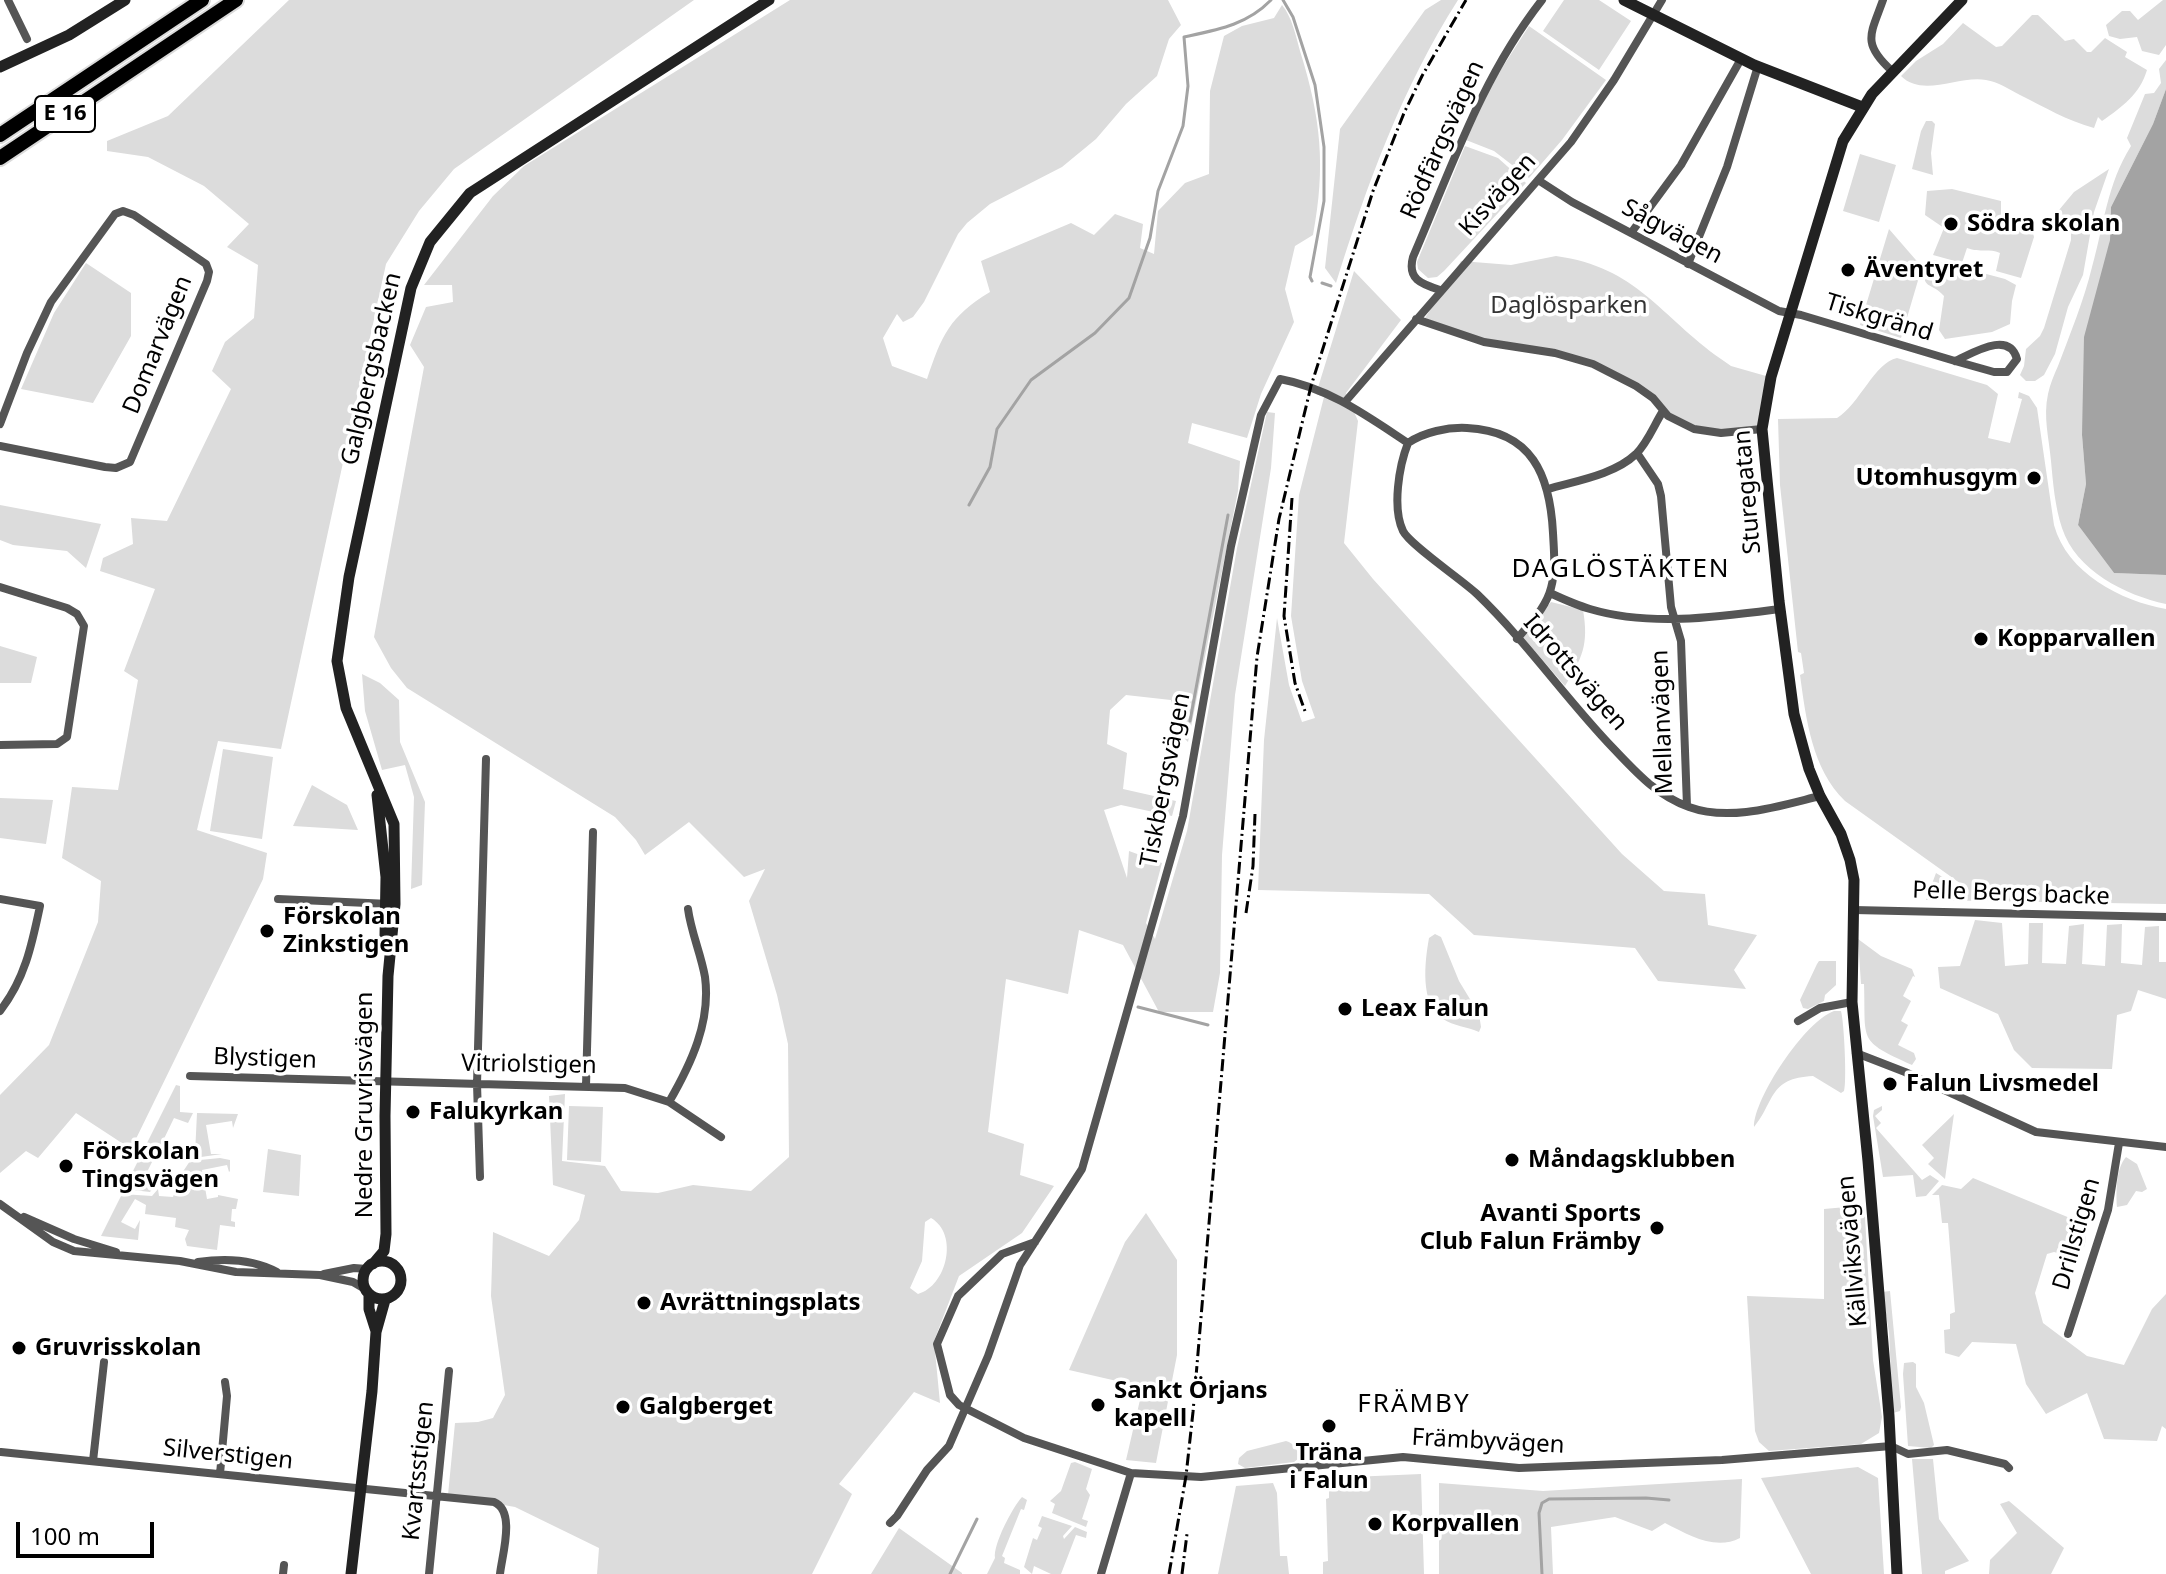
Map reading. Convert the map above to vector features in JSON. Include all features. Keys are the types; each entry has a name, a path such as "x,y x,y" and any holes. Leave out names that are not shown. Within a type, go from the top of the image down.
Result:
{"highway":[{"name":"E 16","path":"0,135 202,0"},
{"name":"E 16","path":"0,158 236,0"}],"street":[{"path":"8,0 27,39"},
{"path":"0,67 69,35 125,0"},
{"name":"Galgbergsbacken","path":"372,775 346,708 339,680 339,636 400,331 414,278 430,242 463,200 488,179 769,0"},
{"name":"Rödfärgsvägen","path":"1440,290 1417,281 1411,271 1413,257 1476,105 1502,57 1542,0"},
{"path":"1624,0 1741,59 1862,107"},
{"name":"Kisvägen","path":"1345,402 1593,112 1662,0"},
{"path":"1883,0 1870,43 1876,56 1892,71"},
{"name":"Sturegatan","path":"1854,910 1850,860 1841,834 1820,796 1794,714 1762,429 1771,377 1838,151 1862,107 1892,71 1962,0"},
{"path":"1631,233 1681,165 1741,59"},
{"path":"1688,264 1727,167 1758,66"},
{"name":"Sågvägen","path":"1538,180 1572,202 1688,264 1779,311 1791,314"},
{"name":"Domarvägen","path":"0,424 27,353 51,302 106,224 118,212 134,215 206,264 209,272 207,281 130,462 116,468 105,467 0,446"},
{"name":"Tiskgränd","path":"1791,314 1955,361 2001,373 2012,370 2017,359 2013,349 2006,345 1989,346 1955,361"},
{"path":"1416,319 1484,342 1555,353 1593,364 1636,386 1683,425 1703,432 1738,433 1762,429"},
{"name":"Tiskbergsvägen","path":"890,1523 927,1470 949,1446 967,1409 1015,1277 1082,1169 1176,847 1231,546 1261,415 1280,379 1311,386 1345,402"},
{"path":"1345,402 1408,443 1455,428 1490,430 1502,434 1527,452 1548,489 1555,557 1550,593 1517,639"},
{"path":"1548,489 1609,469 1637,453 1663,411"},
{"name":"Idrottsvägen","path":"1408,443 1396,504 1405,535 1478,595 1596,731 1653,790 1687,806 1714,811 1746,812 1820,796"},
{"name":"Mellanvägen","path":"1637,453 1658,484 1661,496 1671,607 1682,653 1687,806"},
{"path":"0,587 67,608 77,614 84,626 67,737 57,744 0,745"},
{"path":"1550,593 1591,610 1611,614 1675,618 1780,609"},
{"path":"480,1177 477,1084 486,759"},
{"name":"Nedre Gruvrisvägen","path":"370,1266 384,1251 386,1234 385,1116 394,824 372,775"},
{"path":"586,1086 593,832"},
{"path":"0,899 40,906 26,965 0,1011"},
{"path":"278,899 390,904"},
{"path":"669,1102 694,1051 704,1011 705,979 688,909"},
{"path":"1854,910 1852,1002 1856,1053 2036,1132 2166,1147"},
{"name":"Pelle Bergs backe","path":"1854,910 2166,917"},
{"path":"1798,1021 1820,1008 1852,1002"},
{"name":"Källviksvägen","path":"1856,1053 1891,1446 1897,1574"},
{"name":"Blystigen","path":"190,1076 387,1082"},
{"name":"Vitriolstigen","path":"387,1082 637,1090 669,1102 721,1137"},
{"name":"Drillstigen","path":"2068,1334 2108,1210 2119,1143"},
{"path":"0,1204 74,1239 128,1256 194,1263 236,1272 320,1275 353,1282 385,1300 396,1295 401,1285 396,1266 382,1261 320,1275"},
{"name":"Nedre Gruvrisvägen","path":"386,1234 394,1251 396,1266"},
{"path":"967,1409 951,1397 938,1340 961,1292 1002,1254 1035,1242"},
{"path":"370,1266 363,1281 376,1332"},
{"path":"351,1574 376,1332 385,1300"},
{"path":"93,1461 104,1362"},
{"name":"Kvartsstigen","path":"429,1574 449,1371"},
{"path":"220,1474 227,1396 225,1382"},
{"name":"Främbyvägen","path":"967,1409 1024,1438 1131,1473 1201,1477 1403,1457 1519,1468 1722,1460 1891,1446"},
{"path":"1891,1446 1908,1454 1947,1450 2005,1464 2009,1468"},
{"name":"Silverstigen","path":"1,1452 494,1502 501,1506 506,1518 500,1574"},
{"path":"1101,1574 1131,1473"}],"green space":[{"path":"289,0 694,0 454,169 419,211 386,264 281,749 218,741 197,830 267,853 263,879 131,1149 76,1113 38,1158 26,1151 0,1173 0,1095 49,1045 98,922 101,881 62,858 72,787 118,790 138,680 124,671 155,589 100,571 103,558 133,544 131,518 167,521 231,389 212,371 225,342 254,318 258,265 227,247 249,224 204,186 148,157 107,151 107,141 168,116"},
{"path":"790,0 1168,0 1181,25 1169,39 1157,76 1126,104 1096,139 1062,167 990,204 967,223 913,317 903,322 897,314 883,338 892,366 927,379 949,328 965,310 990,292 981,261 1071,223 1094,235 1115,214 1143,224 1140,248 1154,254 1158,211 1185,183 1209,174 1210,91 1224,36 1242,26 1274,18 1282,5 1293,27 1313,98 1319,142 1319,187 1313,235 1295,246 1285,289 1294,322 1261,394 1247,438 1192,423 1188,443 1240,461 1238,491 1188,742 1174,728 1171,700 1126,695 1110,710 1107,744 1127,753 1123,789 1176,801 1172,816 1121,805 1104,810 1127,878 1129,851 1162,863 1146,923 1155,939 1187,831 1237,548 1267,412 1275,413 1271,468 1235,695 1222,855 1220,973 1213,1012 1159,1012 1123,945 1079,930 1068,994 1006,979 988,1132 1024,1144 1020,1175 1054,1186 1022,1233 959,1276 934,1341 940,1403 914,1392 839,1484 852,1494 812,1574 597,1574 599,1548 515,1507 448,1495 455,1423 493,1418 505,1395 491,1296 493,1232 549,1256 579,1220 585,1195 553,1185 549,1096 565,1094 562,1161 605,1166 621,1191 658,1193 693,1185 751,1191 789,1157 788,1044 749,901 765,869 744,877 689,822 645,855 615,817 407,688 391,668 374,637 424,367 410,345 426,307 453,302 452,285 424,285 493,196 524,166","holes":["931,1218 945,1236 946,1259 936,1281 918,1294 910,1288 922,1261 925,1222"]},
{"path":"1441,0 1458,0 1403,102 1360,209 1336,283 1325,268 1340,129 1425,10"},
{"path":"1564,0 1599,0 1631,21 1599,70 1543,31"},
{"path":"2166,0 2166,45 2159,55 2142,51 2137,37 2120,39 2109,36 2106,25 2122,11 2130,11 2138,20"},
{"path":"2032,15 2038,15 2065,41 2074,39 2087,52 2091,52 2105,38 2127,52 2125,57 2147,70 2140,86 2109,116 2102,121 2098,117 2094,128 2065,118 1990,81 1975,79 1930,86 1910,82 1901,76 1916,61 1943,44 1963,23 1996,47 2002,46"},
{"path":"1529,26 1606,80 1562,140 1529,178 1494,151 1466,140 1493,82"},
{"path":"2166,60 2166,89 2153,124 2111,207 2110,240 2082,435 2086,484 2078,525 2114,573 2166,575 2166,604 2134,594 2104,579 2078,557 2069,543 2056,503 2046,411 2051,383 2089,279 2111,190 2131,146 2127,138 2145,94 2154,93 2161,83 2159,69"},
{"path":"1926,121 1935,124 1931,153 1933,175 1912,169"},
{"path":"1465,146 1498,158 1526,183 1444,271 1437,277 1428,278 1418,269 1417,262"},
{"path":"1860,154 1896,165 1879,222 1843,211"},
{"path":"2109,169 2094,212 2083,275 2068,307 2055,354 2044,375 2035,381 2026,381 2020,375 2026,349 2044,328 2071,240 2071,230 2059,210 2074,192"},
{"path":"1952,189 2001,201 2001,217 2033,233 2021,278 1996,271 2000,253 1967,248 1962,263 1933,255 1944,228 1925,215 1927,191"},
{"path":"1889,229 1922,267 1901,338 1860,325"},
{"name":"Daglösparken","path":"1556,256 1584,262 1628,282 1731,366 1766,376 1760,427 1700,431 1678,420 1602,366 1478,339 1425,318 1461,261 1511,265"},
{"path":"1934,260 2005,279 2016,285 2010,324 1992,332 1945,339 1939,330 1944,296 1924,279 1925,265"},
{"path":"86,263 131,293 131,336 93,403 21,389 54,313"},
{"path":"1354,271 1401,320 1346,393 1358,421 1344,543 1622,854 1664,891 1705,894 1708,925 1757,935 1734,970 1746,989 1658,981 1635,948 1474,935 1429,894 1258,890 1264,740 1277,618 1289,685 1302,722 1315,718 1302,681 1291,616 1299,495 1324,397 1316,394"},
{"name":"Kopparvallen","path":"1897,358 1987,385 1998,394 1988,438 2010,443 2022,399 2018,398 2019,392 2029,396 2037,408 2054,525 2061,542 2083,571 2098,582 2131,599 2166,609 2166,904 1926,900 1936,873 1957,886 1964,886 1845,801 1825,774 1812,742 1800,675 1804,673 1801,653 1798,652 1780,485 1778,419 1837,418 1853,404 1881,367"},
{"path":"0,505 101,524 86,568 67,551 13,545 0,540"},
{"path":"1551,602 1583,610 1583,651 1565,686 1522,636"},
{"path":"0,646 37,657 31,683 0,683"},
{"path":"362,674 380,683 399,700 400,742 425,802 422,885 411,889 414,797 405,765 382,770 365,711"},
{"path":"223,749 273,757 262,839 210,831"},
{"path":"312,785 347,805 358,830 293,826"},
{"path":"0,798 53,800 46,844 0,838"},
{"path":"1975,920 2002,923 2005,966 2028,964 2029,923 2043,923 2042,963 2066,964 2069,926 2084,924 2082,964 2105,966 2107,925 2122,924 2121,963 2142,965 2145,927 2159,926 2159,962 2166,962 2166,999 2138,990 2131,1011 2117,1015 2112,1069 2032,1068 2014,1050 1998,1014 1940,988 1938,967 1960,966"},
{"path":"1435,934 1441,937 1459,981 1479,1014 1479,1032 1447,1021 1430,1004 1426,958 1429,938"},
{"path":"1858,939 1881,956 1912,969 1915,977 1903,996 1911,1001 1901,1021 1908,1025 1898,1045 1914,1053 1916,1059 1912,1065 1882,1050 1868,1037"},
{"path":"1819,961 1836,961 1836,985 1825,995 1824,1001 1808,1009 1803,1008 1800,1000"},
{"path":"1834,1011 1841,1011 1842,1017 1844,1091 1841,1093 1813,1076 1788,1081 1774,1093 1754,1127 1762,1098 1783,1062 1809,1029"},
{"path":"176,1085 180,1086 180,1112 193,1113 188,1123 174,1118 161,1145 184,1161 166,1161 155,1156 142,1182 153,1188 150,1192 124,1189"},
{"path":"569,1106 603,1107 601,1162 567,1160"},
{"path":"1882,1106 1875,1116 1881,1123 1876,1128 1922,1180 1930,1175 1939,1181 1926,1196 1916,1197 1913,1175 1883,1177 1873,1116 1874,1110"},
{"path":"197,1113 238,1114 233,1128 232,1121 206,1125 211,1154 222,1154 201,1157 195,1154"},
{"path":"1954,1114 1945,1179 1928,1164 1934,1158 1922,1145"},
{"path":"268,1149 301,1155 299,1196 263,1192"},
{"path":"2126,1157 2137,1164 2147,1189 2136,1191 2127,1205 2117,1207 2118,1174"},
{"path":"230,1160 229,1172 227,1165 202,1170 207,1199 218,1195 238,1199 236,1209 232,1209 231,1221 235,1222 235,1227 220,1225 217,1250 187,1246 185,1239 189,1230 175,1227 176,1218 145,1214 146,1205 135,1199 121,1222 135,1229 140,1220 138,1240 101,1236 122,1194 152,1196 158,1189 159,1196 173,1197 180,1176 190,1161"},
{"path":"1973,1178 2082,1223 2086,1240 2084,1247 2077,1248 2072,1257 2054,1252 2047,1254 2035,1293 2043,1323 2087,1356 2124,1365 2152,1309 2166,1294 2166,1429 2162,1426 2157,1441 2104,1439 2087,1393 2046,1414 2026,1384 2016,1344 1972,1342 1959,1357 1945,1353 1944,1330 1950,1329 1950,1314 1955,1312 1948,1223 1942,1223 1939,1195 1932,1195 1942,1185 1961,1189"},
{"path":"1857,1206 1865,1217 1873,1360 1882,1417 1879,1433 1861,1444 1769,1451 1759,1442 1755,1431 1747,1296 1824,1299 1824,1209"},
{"path":"1146,1213 1177,1260 1177,1355 1156,1463 1126,1460 1143,1387 1069,1370 1125,1242"},
{"path":"1890,1291 1901,1407 1900,1411 1893,1413 1889,1332 1882,1292"},
{"path":"1904,1363 1916,1364 1916,1387 1924,1403 1934,1445 1931,1448 1908,1446 1903,1374"},
{"path":"1286,1441 1297,1450 1298,1459 1294,1462 1245,1468 1238,1464 1239,1458 1247,1451"},
{"path":"1912,1459 1933,1459 1939,1519 1969,1561 1945,1571 1945,1574 1922,1574"},
{"path":"1071,1463 1092,1469 1086,1489 1090,1495 1082,1519 1088,1521 1086,1527 1052,1513 1055,1504 1050,1501 1061,1491"},
{"path":"1858,1467 1878,1478 1884,1574 1811,1574 1761,1478"},
{"name":"Korpvallen","path":"1421,1474 1424,1574 1323,1574 1323,1562 1328,1561 1326,1499 1329,1498 1329,1478"},
{"path":"1742,1479 1740,1538 1731,1542 1702,1540 1665,1523 1652,1531 1615,1517 1551,1527 1553,1574 1439,1574 1439,1483 1543,1491"},
{"path":"1273,1483 1277,1493 1280,1556 1287,1556 1289,1574 1218,1574 1236,1486"},
{"path":"1022,1497 1027,1500 1024,1510 1021,1509 1002,1556 1004,1563 1020,1570 1020,1574 987,1574 1004,1527"},
{"path":"2009,1501 2064,1548 2051,1574 1989,1574 1990,1560 2017,1533 2000,1504"},
{"path":"1042,1516 1072,1526 1063,1536 1064,1539 1075,1527 1087,1532 1086,1538 1076,1535 1061,1574 1051,1574 1034,1566 1032,1574 1024,1567 1033,1538 1037,1540 1042,1528 1038,1526"},
{"path":"899,1528 962,1573 962,1574 871,1574"}],"shaded area":[{"path":"2166,89 2166,575 2114,573 2078,525 2086,484 2082,435 2084,337 2110,240 2111,207 2153,124"}],"waterway":[{"path":"969,505 990,467 997,429 1031,380 1095,333 1129,298 1150,238 1158,191 1183,126 1188,86 1184,37 1242,21 1271,0"},
{"path":"1283,0 1293,17 1315,85 1324,147 1324,201 1310,277 1312,281"},
{"path":"1322,283 1331,286"},
{"path":"1190,721 1228,515"},
{"path":"1138,1007 1208,1025"},
{"path":"1542,1574 1539,1513 1542,1503 1549,1499 1669,1500"},
{"path":"950,1574 977,1519"}],"railway":[{"path":"1169,1574 1186,1476 1193,1412 1257,657 1279,519 1311,386 1373,191 1422,76 1466,0"},
{"path":"1292,498 1284,616 1295,683 1306,714"},
{"path":"1246,913 1253,866 1255,814"},
{"path":"1182,1574 1187,1534"}],"place":[{"name":"Södra skolan","path":"1951,224"},
{"name":"Äventyret","path":"1848,270"},
{"name":"Utomhusgym","path":"2034,478"},
{"name":"Kopparvallen","path":"1981,639"},
{"name":"Förskolan Zinkstigen","path":"267,931"},
{"name":"Leax Falun","path":"1345,1009"},
{"name":"Falun Livsmedel","path":"1890,1084"},
{"name":"Falukyrkan","path":"413,1112"},
{"name":"Måndagsklubben","path":"1512,1160"},
{"name":"Förskolan Tingsvägen","path":"66,1166"},
{"name":"Avanti Sports Club Falun Främby","path":"1657,1228"},
{"name":"Avrättningsplats","path":"644,1303"},
{"name":"Gruvrisskolan","path":"19,1348"},
{"name":"Sankt Örjans kapell","path":"1098,1405"},
{"name":"Galgberget","path":"623,1407"},
{"name":"Träna i Falun","path":"1329,1426"},
{"name":"Korpvallen","path":"1375,1524"}],"district":[{"name":"DAGLÖSTÄKTEN","path":"1621,570"},
{"name":"FRÄMBY","path":"1414,1405"}]}
